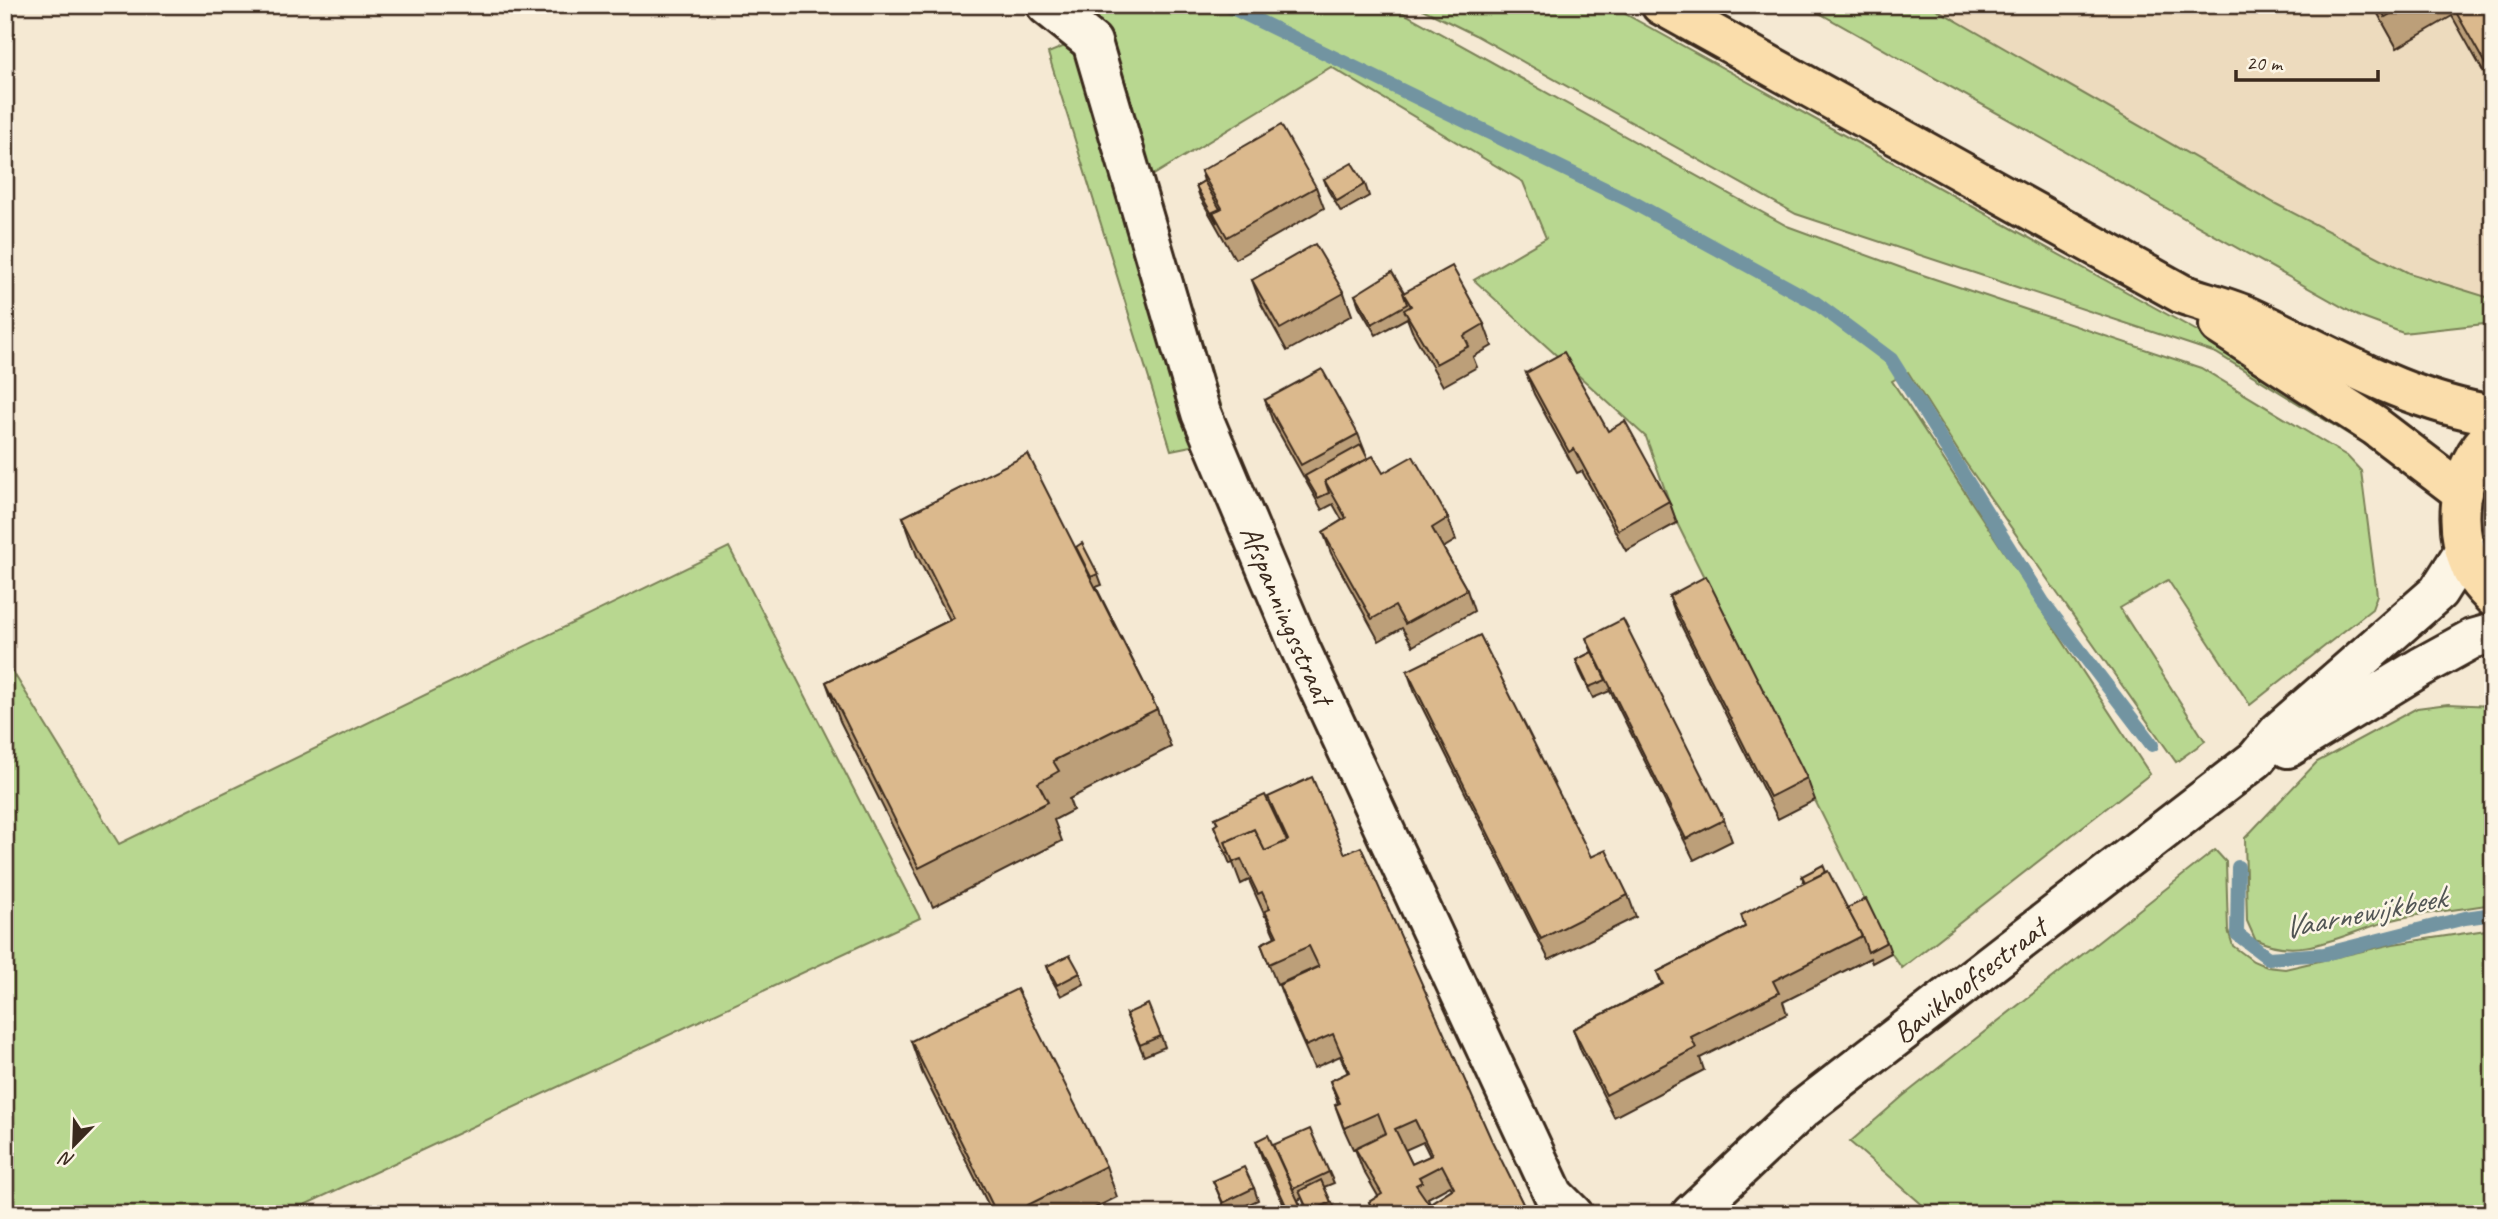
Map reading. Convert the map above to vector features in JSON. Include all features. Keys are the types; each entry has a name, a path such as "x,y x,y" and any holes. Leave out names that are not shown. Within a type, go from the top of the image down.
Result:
{"main road":[{"path":"1661,5 2182,294 2246,315 2397,390 2452,409 2493,415"},
{"path":"2182,294 2226,331 2375,426 2463,493"},
{"path":"2493,434 2465,478 2459,518 2473,573 2493,597"}],"street":[{"name":"Afspanningsstraat","path":"1046,5 1091,42 1201,413 1300,648 1548,1183 1554,1195 1573,1214"},
{"name":"Bavikhoofsestraat","path":"1691,1214 1803,1109 2256,759 2279,731 2438,592 2466,548"},
{"name":"Bavikhoofsestraat","path":"2256,759 2297,744 2421,667 2472,639 2493,633"}],"shaded area":[{"path":"1929,5 2493,5 2493,299 2409,273 2276,204"}],"green space":[{"path":"1070,5 1389,5 1787,226 1902,268 2201,368 2347,456 2361,471 2377,595 2372,609 2250,705 2168,580 2120,608 2205,741 2176,762 1965,462 1908,372 1892,381 2150,774 1902,968 1891,953 1677,523 1646,437 1474,280 1546,238 1523,182 1331,67 1152,176 1231,438 1171,450 1048,53 1104,30"},
{"path":"1414,5 1609,5 2226,347 2364,435 2358,440 2216,353 1796,214 1475,35"},
{"path":"1805,5 1929,5 2276,204 2409,273 2493,299 2493,323 2403,333 2360,317"},
{"path":"729,547 920,918 285,1214 5,1214 5,659 119,844"},
{"path":"2448,704 2493,706 2493,904 2401,918 2310,946 2273,946 2255,939 2247,921 2245,838 2317,762 2417,708"},
{"path":"2215,850 2226,862 2228,930 2233,946 2253,961 2267,967 2285,969 2393,944 2493,929 2493,1214 1933,1214 1850,1142 1903,1096"}],"building":[{"path":"2379,5 2406,5 2385,17"},
{"path":"2452,5 2493,5 2493,78"},
{"path":"1281,125 1316,187 1227,237 1213,212 1222,208 1201,171"},
{"path":"1352,163 1365,184 1337,201 1324,179"},
{"path":"1204,181 1220,209 1213,212 1217,223 1196,186"},
{"path":"1315,244 1344,293 1280,329 1252,280"},
{"path":"1452,266 1484,324 1464,336 1469,346 1436,364 1404,310 1411,306 1403,293"},
{"path":"1392,272 1404,292 1407,304 1372,324 1355,295"},
{"path":"1564,352 1608,431 1625,421 1669,501 1618,530 1574,449 1569,452 1526,373"},
{"path":"1322,369 1358,434 1301,465 1265,400"},
{"path":"1361,445 1368,459 1325,481 1329,493 1318,498 1305,476"},
{"path":"1028,454 1157,709 1053,761 1059,771 1038,783 1048,802 919,868 826,682 954,618 903,517"},
{"path":"1373,456 1383,473 1413,456 1448,518 1432,528 1467,590 1405,624 1395,606 1372,619 1323,532 1346,518 1325,481"},
{"path":"1082,543 1098,574 1091,577 1076,547"},
{"path":"1706,576 1807,778 1770,797 1669,596"},
{"path":"1623,619 1724,820 1686,839 1586,638"},
{"path":"1480,635 1591,857 1606,850 1628,895 1541,939 1407,671"},
{"path":"1592,652 1606,680 1589,687 1576,660"},
{"path":"1312,777 1345,854 1361,847 1491,1139 1528,1214 1376,1214 1369,1202 1382,1194 1355,1148 1386,1133 1378,1113 1345,1128 1335,1105 1340,1103 1330,1081 1349,1072 1333,1034 1306,1046 1279,985 1319,967 1309,946 1269,964 1261,944 1277,936 1265,911 1270,909 1262,892 1258,894 1241,859 1233,862 1225,842 1254,829 1265,851 1288,840 1268,797","holes":["1415,1120 1432,1155 1412,1164 1395,1129","1442,1165 1454,1188 1429,1204 1416,1185 1422,1182 1419,1177"]},
{"path":"1265,795 1287,841 1265,851 1254,829 1225,842 1229,852 1226,853 1214,826 1218,823 1215,818"},
{"path":"1823,865 1826,872 1805,882 1802,876"},
{"path":"1828,871 1862,936 1773,981 1779,993 1691,1037 1696,1048 1606,1095 1573,1029 1663,984 1657,972 1745,927 1741,915"},
{"path":"1866,899 1887,942 1868,952 1847,908"},
{"path":"1070,955 1080,973 1057,985 1047,966"},
{"path":"1017,989 1106,1166 1010,1214 997,1214 911,1041"},
{"path":"1148,1004 1161,1036 1140,1045 1126,1014"},
{"path":"1310,1129 1329,1172 1293,1189 1273,1145"},
{"path":"1268,1135 1304,1214 1290,1214 1256,1141"},
{"path":"1244,1167 1254,1188 1223,1203 1213,1181"},
{"path":"1321,1180 1331,1202 1309,1213 1299,1191"},
{"path":"1332,1202 1338,1214 1307,1214"}],"waterway":[{"path":"1226,5 1632,202 1816,303 1891,359 2043,602 2152,745"},
{"name":"Vaarnewijkbeek","path":"2238,867 2237,934 2268,958 2324,954 2465,918 2493,914"}]}
